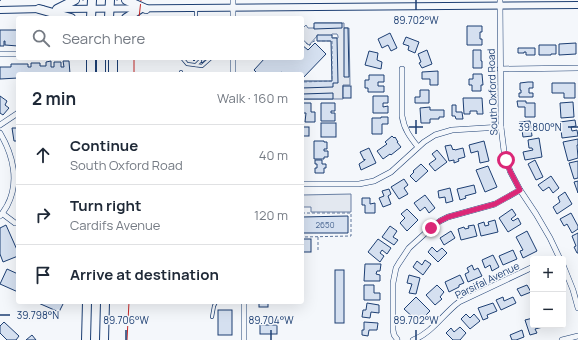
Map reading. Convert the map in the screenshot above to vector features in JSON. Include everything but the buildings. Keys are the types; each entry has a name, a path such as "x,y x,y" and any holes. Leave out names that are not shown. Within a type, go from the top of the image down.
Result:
{"highway":[{"path":"57,9 80,0"},
{"path":"91,14 92,0"},
{"path":"103,0 113,16"},
{"path":"113,16 115,0"},
{"path":"126,0 143,9"},
{"path":"39,9 64,16"},
{"path":"130,16 143,9"},
{"path":"90,72 91,60"},
{"path":"101,60 101,72"},
{"path":"108,60 108,72"},
{"path":"113,60 113,72"},
{"path":"86,340 87,304"},
{"path":"104,340 105,304"}],"street":[{"path":"233,0 233,16"},
{"path":"0,10 57,9 113,16 143,9 500,3 578,5"},
{"name":"South Oxford Road","path":"500,3 501,127 506,160 520,190 536,214 559,256"},
{"path":"0,54 16,54"},
{"path":"233,60 234,72"},
{"path":"500,69 578,68"},
{"path":"402,69 403,123 408,136 418,147"},
{"path":"0,126 16,114"},
{"path":"304,184 359,184 374,181 391,172 429,138 444,131 501,127"},
{"path":"0,134 16,170 11,198 1,215 16,223"},
{"path":"397,340 393,330 393,283 396,268 409,248 440,221 448,217 495,204 520,190"},
{"name":"Parsifal Avenue","path":"413,340 420,338 459,302 530,269"},
{"path":"566,272 576,290 578,308"},
{"path":"244,304 244,340"},
{"path":"562,340 578,336"}],"lane":[{"path":"196,9 196,16"},
{"path":"184,60 187,64 195,66 202,66 208,60"},
{"path":"195,66 200,61"},
{"path":"212,317 215,304"}],"path":[{"path":"304,41 309,46 314,40 332,41 332,82 304,82"},
{"path":"304,213 351,213 351,236 304,236"},
{"path":"318,236 318,252"}],"shaded area":[{"path":"315,23 344,23 344,28 349,28 350,85 343,85 343,99 304,99 304,88 333,82 333,38 338,38 338,36 337,34 332,34 331,40 318,35 309,45 304,41 304,27 306,25 308,28 314,28"},
{"path":"351,194 351,212 311,212 311,207 304,207 304,195"}],"power":[{"path":"139,16 141,0"},
{"path":"134,60 134,72"},
{"path":"127,340 129,304"}],"route":[{"path":"431,228 448,217 495,204 520,190 506,160"}]}
